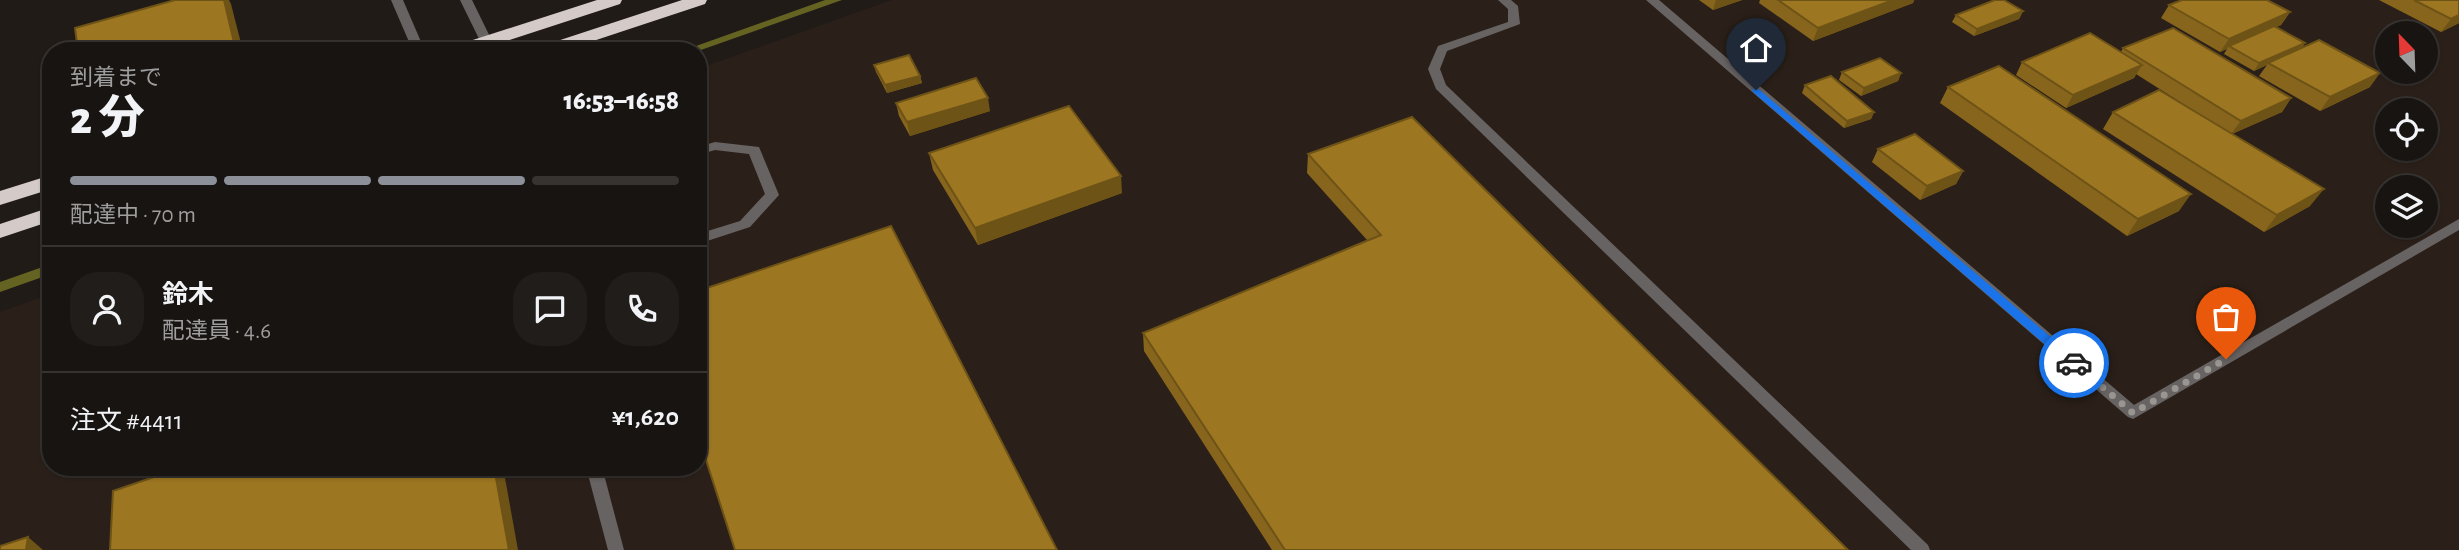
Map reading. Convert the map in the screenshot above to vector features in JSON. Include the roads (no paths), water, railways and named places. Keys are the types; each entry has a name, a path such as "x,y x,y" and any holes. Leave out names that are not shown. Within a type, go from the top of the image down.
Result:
{"highway":[{"path":"500,42 614,0"},
{"path":"572,42 699,0"},
{"path":"0,198 42,185"},
{"path":"0,231 42,217"}],"street":[{"path":"397,0 415,42"},
{"path":"466,0 487,42"},
{"path":"1504,0 1514,8 1514,24 1442,49 1434,69 1440,86 1922,550"},
{"path":"1652,0 2133,413 2459,224"},
{"path":"707,148 715,146 754,150 772,195 745,224 707,236"},
{"path":"596,476 616,550"}],"waterway":[{"path":"707,44 836,0"},
{"path":"0,287 42,272"}]}
